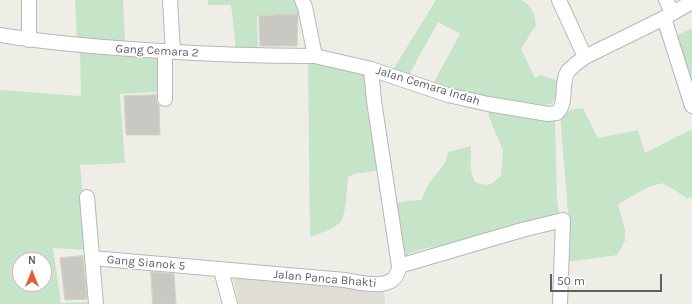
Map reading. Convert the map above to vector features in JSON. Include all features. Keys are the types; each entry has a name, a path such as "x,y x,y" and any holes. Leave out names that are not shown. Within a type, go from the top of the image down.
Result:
{"street":[{"path":"29,0 29,40"},
{"path":"165,99 169,51 170,0"},
{"path":"302,0 305,7 315,56"},
{"path":"559,0 585,57"},
{"name":"Jalan Cemara Indah","path":"315,56 371,69 448,95 488,104 553,114 557,113 561,107 566,76 569,71 585,57 667,10 692,2"},
{"path":"667,10 692,106"},
{"name":"Gang Cemara 2","path":"0,35 29,40 90,46 257,56 315,56"},
{"path":"371,69 374,101 399,266 522,230 563,220 558,303"},
{"path":"87,197 92,258"},
{"name":"Gang Sianok 5","path":"96,304 92,258 222,270"},
{"name":"Jalan Panca Bhakti","path":"222,270 345,280 378,285 392,280 397,276 399,266"},
{"path":"222,270 230,304"}],"shaded area":[{"path":"233,277 384,289 385,304 239,304"}],"green space":[{"path":"75,0 123,0 125,42 77,37"},
{"path":"208,0 298,0 302,13 257,16 258,51 236,50 231,5 208,5"},
{"path":"436,0 521,0 527,4 535,17 536,25 521,49 535,78 540,75 559,81 558,91 552,104 544,105 468,93 434,82 460,34 438,22 409,75 392,71"},
{"path":"692,28 692,90 676,36"},
{"path":"80,51 160,55 158,92 120,94 125,163 80,165 88,250 53,248 61,303 91,302 91,304 0,304 0,90 81,96"},
{"path":"308,61 367,73 380,170 354,174 348,177 343,218 331,229 310,237"},
{"path":"488,107 555,116 557,199 559,213 555,216 504,227 495,233 456,243 427,248 408,254 405,259 395,203 421,200 429,183 445,163 448,152 471,146 471,169 475,182 486,185 495,181 501,176 503,151 489,117"},
{"path":"583,108 598,138 638,130 645,153 692,129 692,197 687,199 662,183 649,187 618,204 625,230 625,241 617,255 567,262 569,224 560,115 570,110"}],"building":[{"path":"298,14 297,46 260,46 259,16"},
{"path":"156,95 157,103 159,105 160,135 126,135 124,96"},
{"path":"83,256 87,299 65,300 60,258"},
{"path":"151,272 174,274 176,304 153,304"}]}
